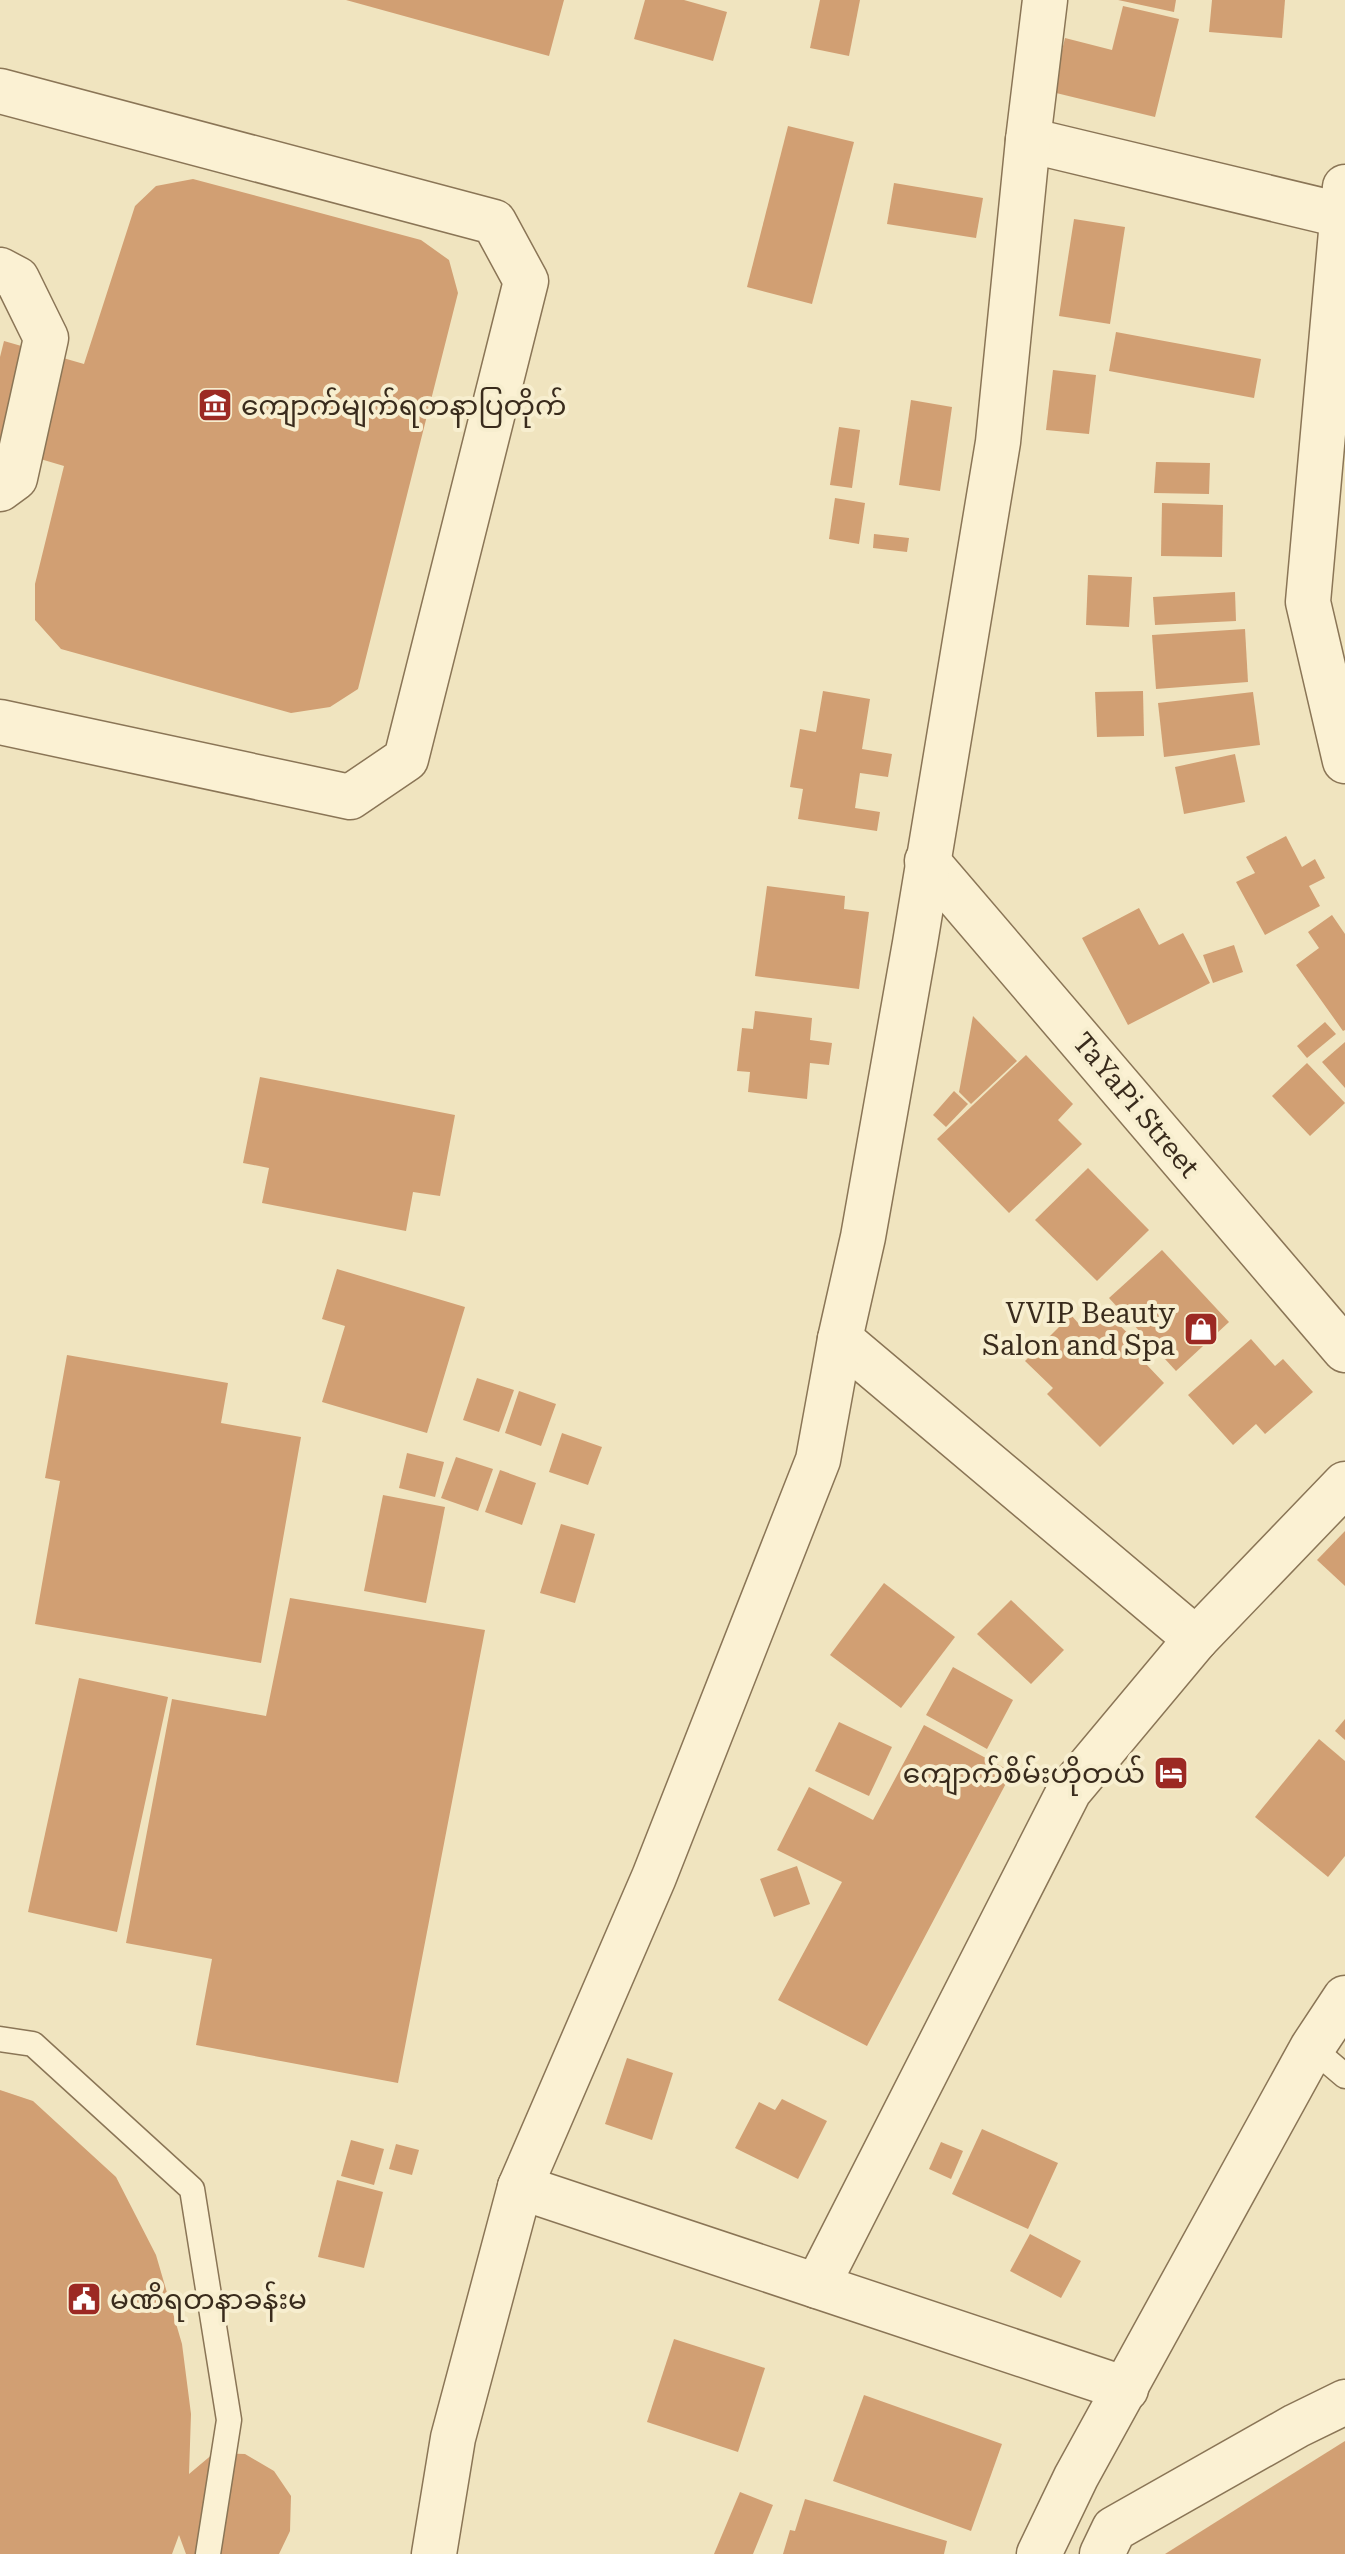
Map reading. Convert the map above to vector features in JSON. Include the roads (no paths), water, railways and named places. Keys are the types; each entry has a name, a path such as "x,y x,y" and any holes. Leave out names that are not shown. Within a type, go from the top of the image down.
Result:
{"street":[{"path":"434,2554 453,2438 520,2187 654,1877 818,1460 863,1237 998,442 1045,0"},
{"path":"0,91 494,222 526,281 406,759 350,797 0,722"},
{"path":"1028,140 1344,206 1308,602 1345,761"},
{"path":"0,270 17,279 46,338 15,478 0,489"},
{"name":"TaYaPi Street","path":"927,861 1345,1350"},
{"path":"840,1339 1196,1639"},
{"path":"817,2286 1069,1791 1196,1639 1345,1484"},
{"path":"1039,2554 1312,2048 1345,1998"},
{"path":"520,2187 1126,2389"},
{"path":"1059,2512 1108,2541 1296,2426 1345,2402"}],"lane":[{"path":"0,2039 33,2044 192,2189 229,2420 208,2554"},
{"path":"1312,2048 1345,2076"}],"place":[{"name":"ကျောက်မျက်ရတနာပြတိုက်","path":"215,405"},
{"name":"VVIP Beauty Salon and Spa","path":"1201,1329"},
{"name":"ကျောက်စိမ်းဟိုတယ်","path":"1171,1773"},
{"name":"မဏိရတနာခန်းမ","path":"84,2299"}]}
